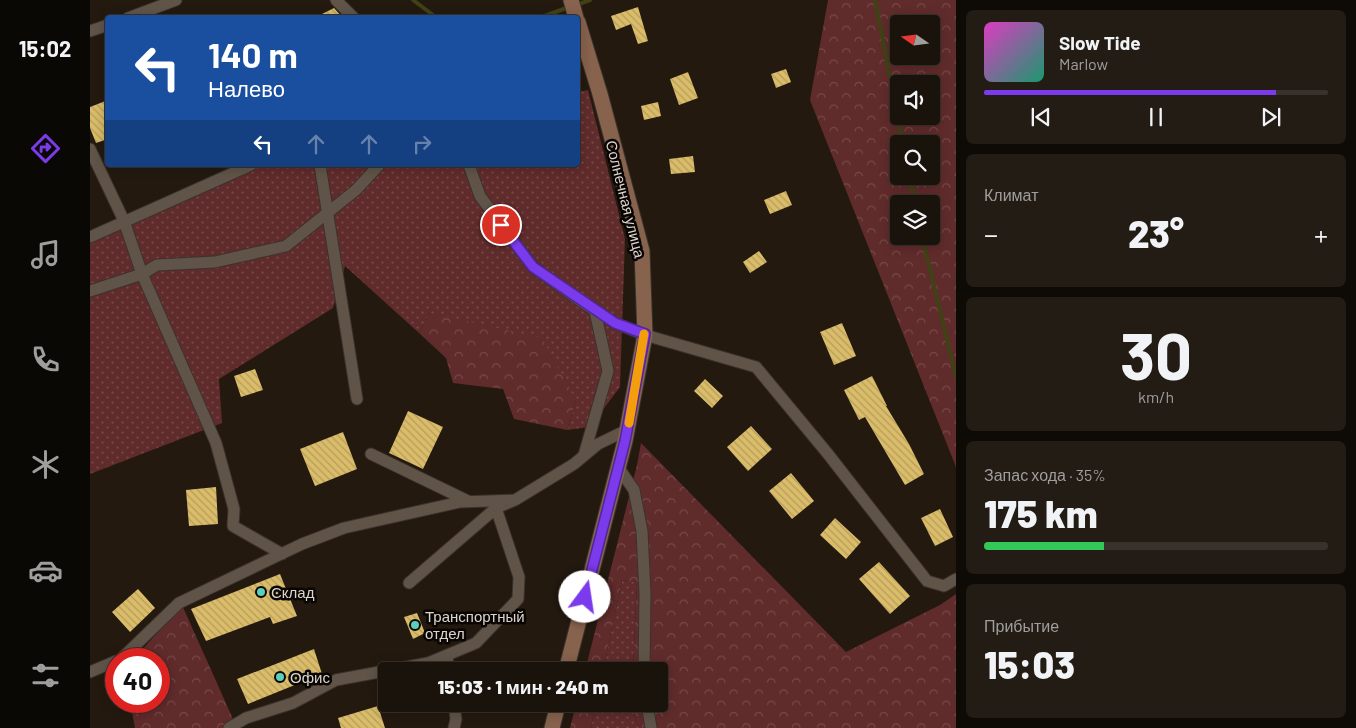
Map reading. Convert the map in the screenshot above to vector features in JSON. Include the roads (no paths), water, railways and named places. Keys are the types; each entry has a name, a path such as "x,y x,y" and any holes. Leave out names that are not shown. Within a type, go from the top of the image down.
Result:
{"street":[{"path":"136,15 176,0"},
{"path":"336,0 351,15"},
{"path":"571,0 575,15"},
{"path":"90,31 105,26"},
{"name":"Солнечная улица","path":"568,662 627,430 645,334 642,251 600,94 581,44"},
{"path":"90,149 124,220 142,274 216,443 234,509 233,526 282,554"},
{"path":"90,237 124,220 246,167"},
{"path":"320,167 357,399"},
{"path":"90,291 142,274 157,265 214,262 286,246 356,190 377,167"},
{"path":"470,167 480,196 533,267 615,323 645,334 756,367 828,454 927,581 944,586 956,580"},
{"path":"584,456 608,371 595,311"},
{"path":"409,584 496,508 515,500 574,464 598,444 627,430"},
{"path":"371,454 470,502"},
{"path":"618,467 634,490 642,531 645,593 644,662"},
{"path":"132,648 178,603 282,554 344,528 460,502 515,500"},
{"path":"229,728 246,718 293,702 336,680 428,662 476,643 518,599 519,577 496,508"},
{"path":"447,655 448,662"},
{"path":"90,672 105,666"},
{"path":"454,728 455,712"},
{"path":"552,728 556,712"},
{"path":"648,712 651,728"}],"waterway":[{"path":"413,0 433,15"},
{"path":"576,5 590,0"},
{"path":"875,0 901,135"},
{"path":"547,15 569,7"},
{"path":"911,185 913,195"},
{"path":"924,245 956,377"}],"place":[{"name":"Склад","path":"261,592"},
{"name":"Транспортный отдел","path":"415,625"},
{"name":"Офис","path":"280,677"}]}
